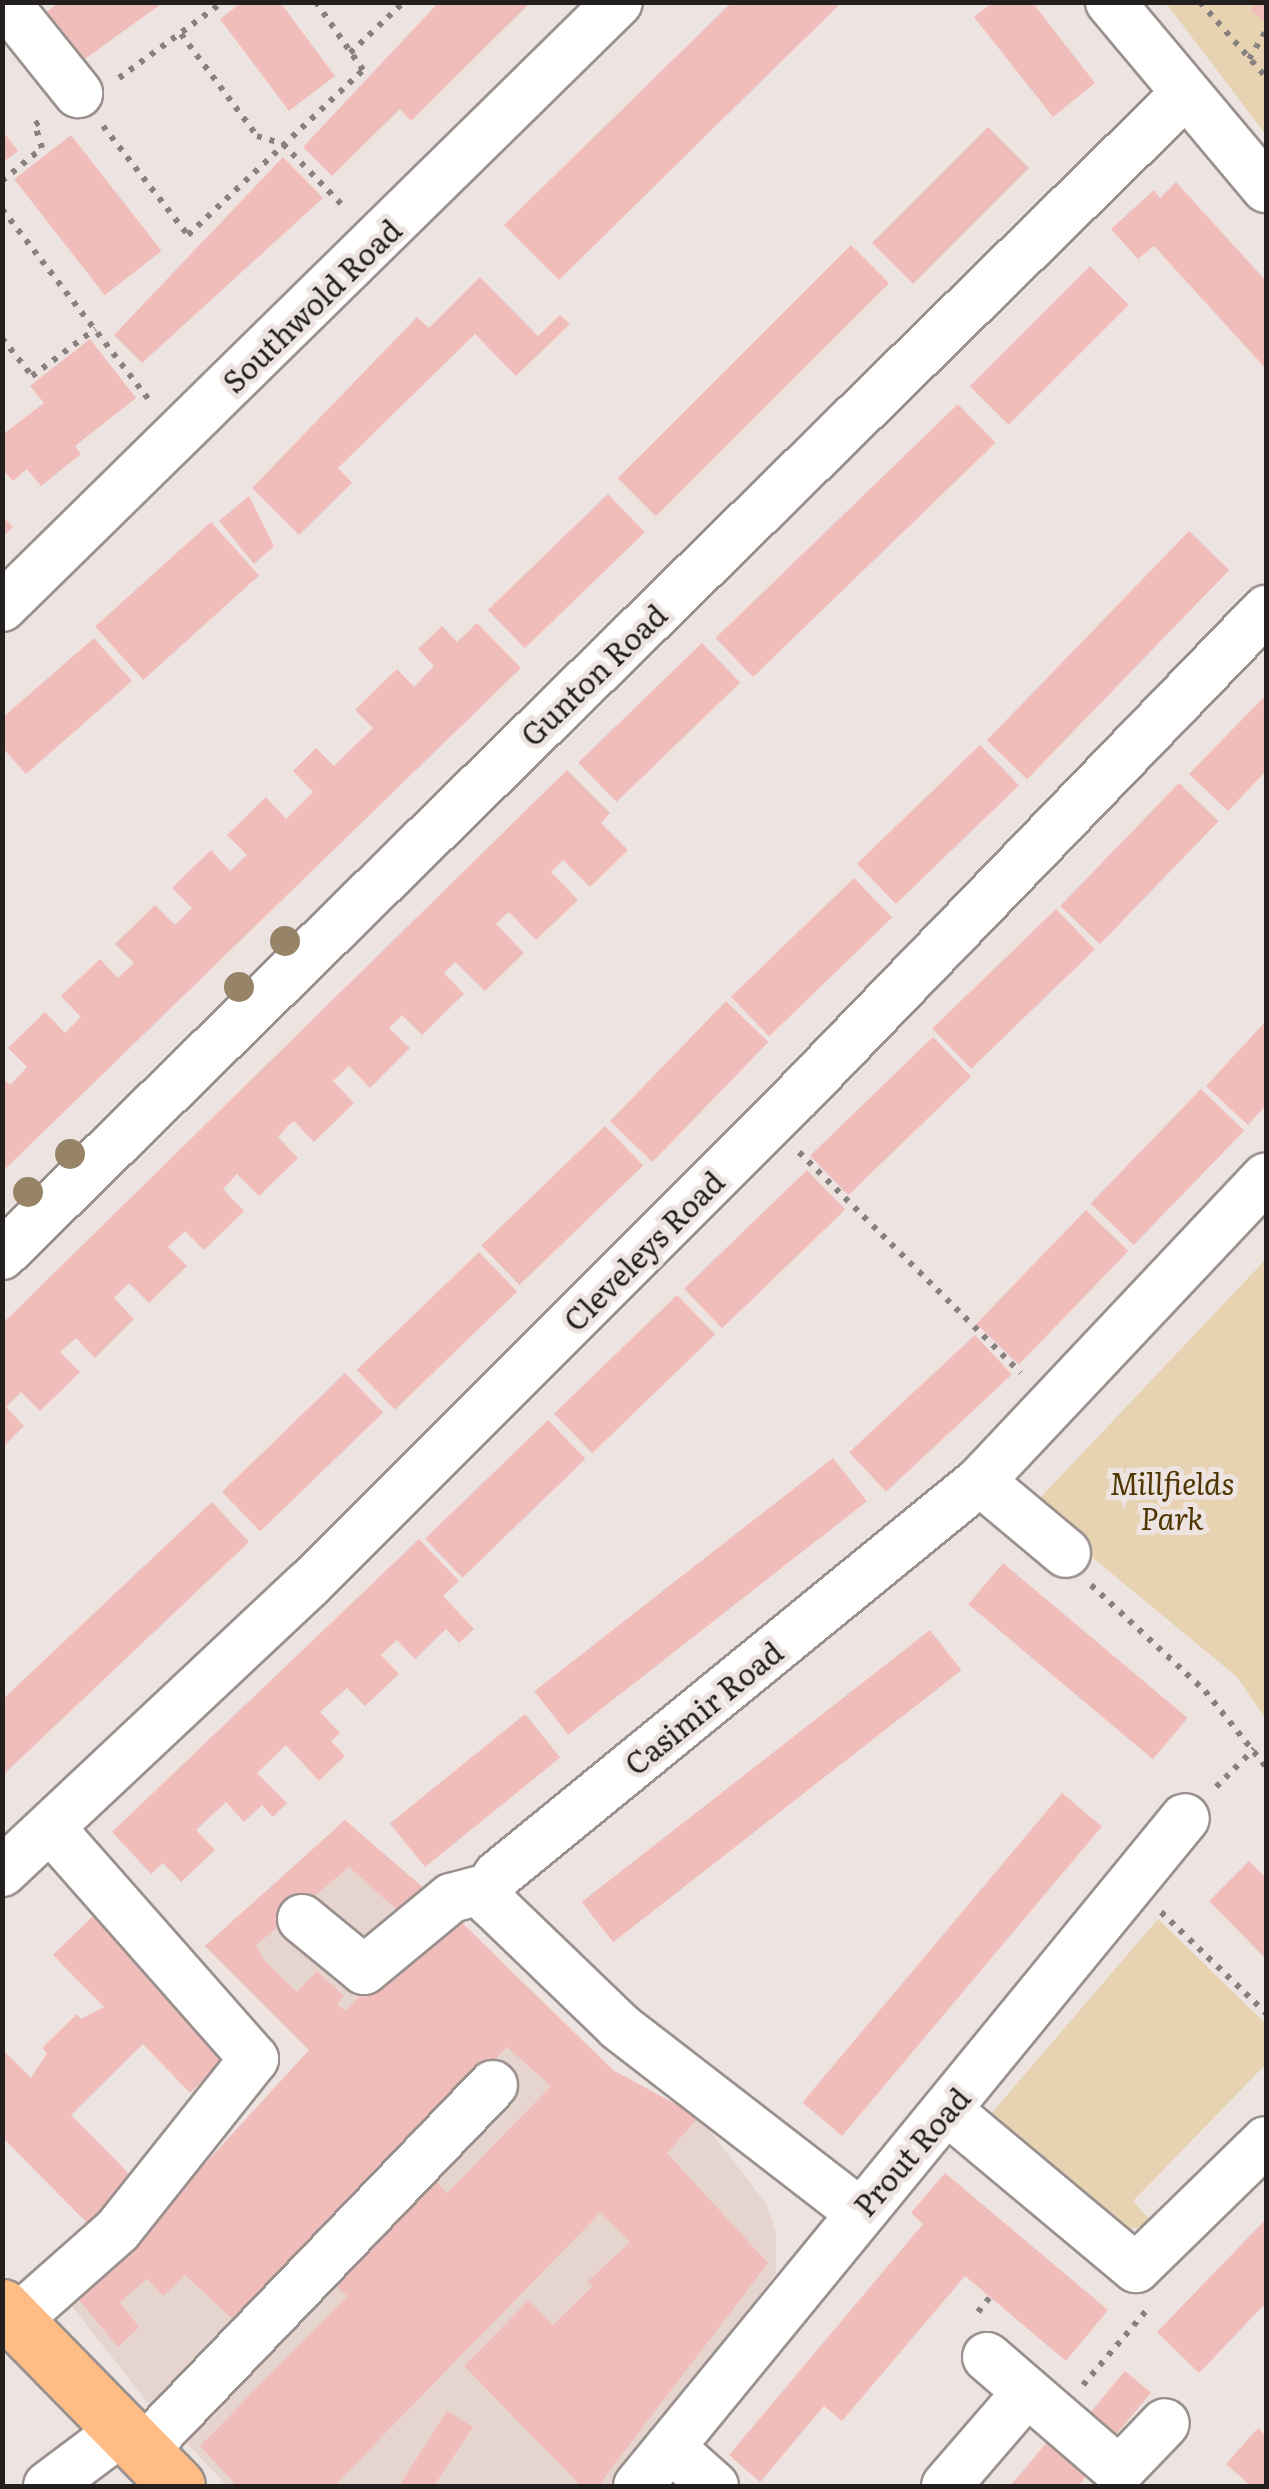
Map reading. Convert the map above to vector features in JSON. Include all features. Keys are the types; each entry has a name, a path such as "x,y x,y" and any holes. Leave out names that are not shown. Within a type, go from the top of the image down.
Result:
{"highway":[{"path":"8,2314 146,2457"}],"street":[{"path":"5,2 78,93"},
{"name":"Southwold Road","path":"2,607 618,2"},
{"path":"1110,2 1266,188"},
{"name":"Gunton Road","path":"2,1255 1184,94"},
{"name":"Cleveleys Road","path":"2,1872 308,1585 770,1123 1266,610"},
{"name":"Casimir Road","path":"490,1888 498,1874 980,1480 1266,1178"},
{"path":"980,1480 1066,1553"},
{"name":"Prout Road","path":"638,2486 858,2212 948,2111 1185,1818"},
{"path":"8,2314 118,2230 254,2059 50,1828"},
{"path":"302,1919 364,1970 451,1898 490,1888 492,1903 620,2026 858,2212"},
{"path":"48,2486 146,2457 493,2084"},
{"path":"948,2111 1136,2268 1266,2140"},
{"path":"986,2357 1119,2471 1165,2423"},
{"path":"946,2486 1041,2404"},
{"path":"670,2448 714,2486"}],"path":[{"path":"78,93 188,235 362,70 316,2"},
{"path":"1200,2 1266,77"},
{"path":"350,53 401,4"},
{"path":"1249,59 1266,30"},
{"path":"180,34 257,136 284,144 353,216"},
{"path":"2,209 156,410"},
{"path":"2,338 32,376 95,329"},
{"path":"770,1123 1053,1404"},
{"path":"1066,1553 1205,1690 1266,1767"},
{"path":"1185,1818 1254,1749"},
{"path":"1132,1884 1266,2013"},
{"path":"1041,2404 1148,2310 1136,2268"}],"shaded area":[{"path":"345,1820 613,2070 699,2117 767,2205 776,2233 776,2273 614,2486 227,2486 146,2400 66,2299 131,2246 309,2050 205,1946"}],"green space":[{"path":"1166,3 1266,3 1266,135"},
{"name":"Millfields Park","path":"1266,1259 1266,1719 1237,1677 1046,1519 1041,1497"},
{"path":"1158,1919 1266,2024 1266,2064 1133,2201 1154,2224 1115,2232 983,2123"}],"building":[{"path":"60,2 164,2 82,61 46,12"},
{"path":"242,2 280,2 335,76 289,111 220,19"},
{"path":"439,2 531,2 411,121 400,109 332,176 303,147"},
{"path":"732,2 842,2 559,280 504,225"},
{"path":"993,2 1032,2 1095,83 1053,117 974,17"},
{"path":"1257,2 1266,2 1264,20 1251,11"},
{"path":"988,127 1029,168 913,284 872,243"},
{"path":"2,130 18,151 2,163"},
{"path":"71,135 162,251 105,295 14,179"},
{"path":"283,157 323,198 142,363 114,335"},
{"path":"1176,182 1266,281 1266,369 1154,246 1138,259 1111,229 1154,190 1160,198"},
{"path":"851,245 889,283 656,517 618,478"},
{"path":"1090,266 1129,305 1009,425 970,386"},
{"path":"480,277 538,336 560,315 570,324 516,376 475,334 338,468 352,483 299,535 252,488 417,317 429,328"},
{"path":"90,339 136,398 75,446 81,454 41,486 27,469 13,481 2,469 2,435 44,403 30,386"},
{"path":"958,404 996,443 753,677 716,638"},
{"path":"608,494 645,532 525,648 488,610"},
{"path":"249,496 274,546 254,564 219,521"},
{"path":"2,516 13,527 2,537"},
{"path":"211,522 259,576 143,680 95,626"},
{"path":"1189,531 1229,570 1027,779 987,740"},
{"path":"477,623 521,668 2,1172 2,1077 10,1085 27,1067 8,1048 45,1012 65,1033 81,1017 61,996 100,959 118,978 134,963 115,944 155,905 175,925 192,908 172,888 211,850 230,871 247,855 227,835 266,797 286,819 313,792 293,771 316,748 334,766 373,728 355,710 367,698 397,669 414,687 434,666 418,649 442,626 457,642"},
{"path":"94,638 132,681 26,774 2,747 2,718"},
{"path":"702,643 740,683 616,802 578,762"},
{"path":"1266,695 1266,771 1228,811 1189,774"},
{"path":"980,745 1019,785 896,904 857,864"},
{"path":"567,770 610,813 601,823 628,850 590,887 563,860 551,872 578,900 536,940 509,912 504,916 496,924 524,953 485,991 455,962 444,973 464,994 422,1035 402,1015 389,1028 410,1048 370,1088 349,1066 333,1081 354,1103 314,1142 294,1121 287,1127 278,1137 298,1158 259,1196 237,1174 223,1189 244,1211 204,1250 185,1231 168,1247 187,1266 149,1303 129,1283 114,1298 134,1319 95,1358 76,1338 60,1352 80,1372 40,1411 21,1392 6,1407 24,1426 2,1448 2,1324"},
{"path":"1179,783 1219,821 1100,944 1060,906"},
{"path":"854,878 892,918 769,1036 731,997"},
{"path":"1056,909 1095,949 971,1069 932,1028"},
{"path":"726,1001 768,1042 652,1162 610,1121"},
{"path":"1266,1021 1266,1105 1248,1125 1206,1086"},
{"path":"933,1037 971,1077 848,1195 810,1156"},
{"path":"1201,1089 1244,1131 1134,1245 1091,1203"},
{"path":"605,1126 643,1166 519,1285 481,1245"},
{"path":"807,1170 845,1210 722,1328 684,1289"},
{"path":"1086,1210 1128,1251 1019,1365 976,1324"},
{"path":"479,1252 517,1292 395,1410 357,1370"},
{"path":"677,1295 715,1335 592,1453 554,1414"},
{"path":"975,1335 1012,1374 886,1492 849,1452"},
{"path":"345,1373 383,1413 260,1531 222,1492"},
{"path":"548,1420 586,1459 463,1578 425,1539"},
{"path":"833,1458 867,1501 568,1735 534,1691"},
{"path":"212,1502 249,1542 2,1776 2,1700"},
{"path":"419,1539 459,1581 443,1596 474,1629 459,1643 446,1629 415,1659 397,1640 381,1655 399,1674 365,1706 347,1688 320,1712 340,1733 331,1741 345,1756 319,1781 286,1745 257,1773 287,1803 273,1817 262,1805 244,1822 226,1802 196,1830 215,1850 181,1882 163,1863 151,1874 112,1832"},
{"path":"1003,1563 1188,1718 1153,1759 968,1604"},
{"path":"930,1630 961,1670 613,1942 582,1902"},
{"path":"525,1714 560,1758 425,1867 390,1824"},
{"path":"1062,1793 1102,1826 842,2136 802,2102"},
{"path":"345,1820 434,1897 413,1924 349,1867 256,1945 263,1959 297,1992 317,1971 344,1996 337,2004 346,2011 396,1956 454,1915 613,2070 699,2117 667,2153 768,2263 598,2486 581,2486 464,2366 528,2301 553,2325 593,2286 587,2282 630,2242 600,2213 334,2486 237,2486 200,2446 347,2296 333,2283 433,2178 447,2193 551,2086 507,2047 238,2324 185,2275 163,2296 147,2279 120,2302 139,2327 118,2347 74,2294 130,2246 309,2050 205,1946"},
{"path":"1249,1861 1266,1878 1266,1959 1209,1901"},
{"path":"98,1911 234,2050 190,2093 143,2044 71,2115 146,2191 100,2236 2,2137 2,2049 31,2078 47,2053 42,2048 77,2014 81,2019 104,2007 53,1955"},
{"path":"945,2173 1108,2310 1066,2361 965,2276 842,2421 824,2406 760,2482 729,2455 923,2224 911,2213"},
{"path":"1266,2219 1266,2303 1199,2373 1157,2332"},
{"path":"1125,2371 1151,2393 1109,2443 1083,2422"},
{"path":"447,2411 473,2427 434,2486 399,2486"},
{"path":"1258,2428 1266,2436 1266,2486 1251,2486 1226,2464"},
{"path":"1048,2441 1088,2474 1078,2486 1010,2486"}]}
